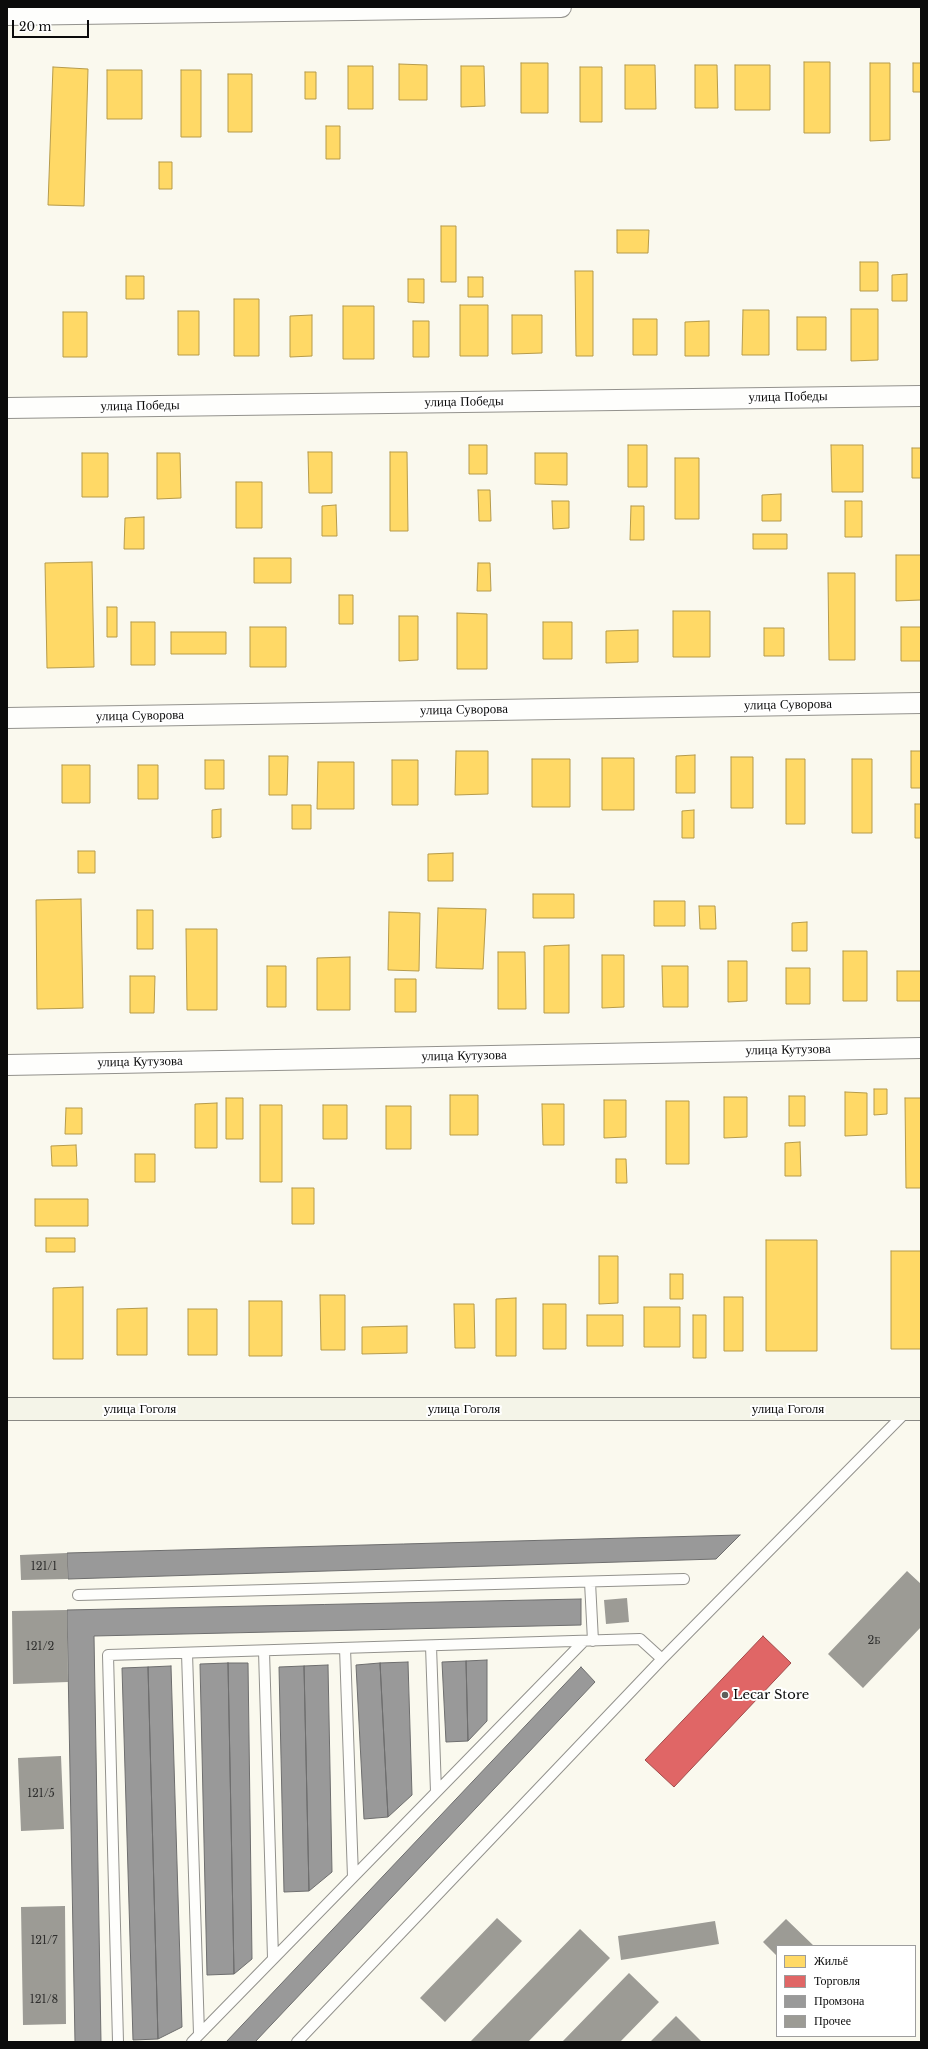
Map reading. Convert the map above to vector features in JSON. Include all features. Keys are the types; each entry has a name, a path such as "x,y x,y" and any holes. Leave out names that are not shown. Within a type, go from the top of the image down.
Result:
{"main road":[{"name":"улица Гоголя","path":"7,1409 915,1409"}],"street":[{"path":"7,16 561,7"},
{"name":"улица Победы","path":"7,408 921,396"},
{"name":"улица Суворова","path":"7,718 921,703"},
{"name":"улица Кутузова","path":"7,1065 921,1048"}],"lane":[{"path":"297,2042 662,1659 915,1409"},
{"path":"78,1595 684,1579"},
{"path":"192,2042 436,1792 588,1641 590,1582"},
{"path":"118,2042 108,1655 640,1639 662,1659"},
{"path":"431,1646 436,1792"},
{"path":"345,1648 353,1877"},
{"path":"264,1650 273,1958"},
{"path":"187,1652 199,2034"}],"building: Жильё":[{"path":"804,62 830,62 830,133 804,133"},
{"path":"521,63 548,63 548,113 521,113"},
{"path":"870,63 890,63 890,140 870,141"},
{"path":"913,63 921,63 921,92 913,92"},
{"path":"399,64 427,65 427,100 399,100"},
{"path":"625,65 655,65 656,109 625,109"},
{"path":"695,65 717,65 718,108 695,108"},
{"path":"735,65 770,65 770,110 735,110"},
{"path":"348,66 373,66 373,109 348,109"},
{"path":"461,66 484,66 485,106 461,107"},
{"path":"53,67 88,69 84,206 48,205"},
{"path":"580,67 602,67 602,122 580,122"},
{"path":"107,70 142,70 142,119 107,119"},
{"path":"181,70 201,70 201,137 181,137"},
{"path":"305,72 316,72 316,99 305,99"},
{"path":"228,74 252,74 252,132 228,132"},
{"path":"326,126 340,126 340,159 326,159"},
{"path":"159,162 172,162 172,189 159,189"},
{"path":"441,226 456,226 456,282 441,282"},
{"path":"617,230 649,230 648,253 617,253"},
{"path":"860,262 878,262 878,291 860,291"},
{"path":"575,271 593,271 593,356 576,356"},
{"path":"907,274 907,301 892,301 892,275"},
{"path":"126,276 144,276 144,299 126,299"},
{"path":"468,277 483,277 483,297 468,297"},
{"path":"408,279 424,279 424,303 408,302"},
{"path":"234,299 259,299 259,356 234,356"},
{"path":"460,305 488,305 488,356 460,356"},
{"path":"343,306 374,306 374,359 343,359"},
{"path":"851,309 878,309 878,360 851,361"},
{"path":"743,310 769,310 769,355 742,355"},
{"path":"178,311 199,311 199,355 178,355"},
{"path":"63,312 87,312 87,357 63,357"},
{"path":"312,315 312,356 290,357 290,316"},
{"path":"512,315 542,315 542,353 512,354"},
{"path":"797,317 826,317 826,350 797,350"},
{"path":"633,319 657,319 657,355 633,355"},
{"path":"413,321 429,321 429,357 413,357"},
{"path":"709,321 709,356 685,356 685,322"},
{"path":"469,445 487,445 487,474 469,474"},
{"path":"628,445 647,445 647,487 628,487"},
{"path":"831,445 863,445 863,492 832,492"},
{"path":"912,448 921,448 921,478 912,478"},
{"path":"308,452 332,452 332,493 309,493"},
{"path":"390,452 407,452 408,531 390,531"},
{"path":"82,453 108,453 108,497 82,497"},
{"path":"157,453 180,453 181,498 157,499"},
{"path":"535,453 567,453 567,485 535,484"},
{"path":"675,458 699,458 699,519 675,519"},
{"path":"236,482 262,482 262,528 236,528"},
{"path":"478,490 490,490 491,521 479,521"},
{"path":"781,494 781,521 762,521 762,495"},
{"path":"552,501 569,501 569,528 553,529"},
{"path":"845,501 862,501 862,537 845,537"},
{"path":"336,505 337,536 322,536 322,506"},
{"path":"631,506 644,506 644,540 630,540"},
{"path":"144,517 144,549 124,549 125,518"},
{"path":"753,534 787,534 787,549 753,549"},
{"path":"896,555 921,555 921,600 896,601"},
{"path":"254,558 291,558 291,583 254,583"},
{"path":"92,562 94,667 47,668 45,563"},
{"path":"478,563 490,563 491,591 477,591"},
{"path":"828,573 855,573 855,660 829,660"},
{"path":"339,595 353,595 353,624 339,624"},
{"path":"107,607 117,607 117,637 107,637"},
{"path":"673,611 710,611 710,657 673,657"},
{"path":"457,613 487,614 487,669 457,669"},
{"path":"399,616 418,616 418,660 399,661"},
{"path":"131,622 155,622 155,665 131,665"},
{"path":"543,622 572,622 572,659 543,659"},
{"path":"250,627 286,627 286,667 250,667"},
{"path":"901,627 921,627 921,661 901,661"},
{"path":"764,628 784,628 784,656 764,656"},
{"path":"638,630 638,662 606,663 606,631"},
{"path":"171,632 226,632 226,654 171,654"},
{"path":"456,751 488,751 488,794 455,795"},
{"path":"911,751 921,751 921,788 911,788"},
{"path":"695,755 695,793 676,793 676,756"},
{"path":"269,756 288,756 287,795 269,795"},
{"path":"731,757 753,757 753,808 731,808"},
{"path":"602,758 634,758 634,810 602,810"},
{"path":"532,759 570,759 570,807 532,807"},
{"path":"786,759 805,759 805,824 786,824"},
{"path":"852,759 872,759 872,833 852,833"},
{"path":"205,760 224,760 224,789 205,789"},
{"path":"392,760 418,760 418,805 392,805"},
{"path":"318,762 354,762 354,809 317,809"},
{"path":"62,765 90,765 90,803 62,803"},
{"path":"138,765 158,765 158,799 138,799"},
{"path":"915,804 921,804 921,838 915,838"},
{"path":"292,805 311,805 311,829 292,829"},
{"path":"221,809 221,837 212,838 212,810"},
{"path":"694,810 694,838 682,838 682,811"},
{"path":"78,851 95,851 95,873 78,873"},
{"path":"453,853 453,881 428,881 428,854"},
{"path":"533,894 574,894 574,918 533,918"},
{"path":"81,899 83,1008 37,1009 36,900"},
{"path":"654,901 685,901 685,926 654,926"},
{"path":"699,906 715,906 716,929 700,929"},
{"path":"438,908 486,909 483,969 436,968"},
{"path":"137,910 153,910 153,949 137,949"},
{"path":"389,912 420,913 419,971 388,970"},
{"path":"807,922 807,951 792,951 792,923"},
{"path":"186,929 217,929 217,1010 187,1010"},
{"path":"569,945 569,1013 544,1013 544,946"},
{"path":"843,951 867,951 867,1001 843,1001"},
{"path":"498,952 525,952 526,1009 498,1009"},
{"path":"602,955 624,955 624,1007 602,1008"},
{"path":"350,957 350,1010 317,1010 317,958"},
{"path":"728,961 747,961 747,1001 728,1002"},
{"path":"267,966 286,966 286,1007 267,1007"},
{"path":"662,966 688,966 688,1007 663,1007"},
{"path":"786,968 810,968 810,1004 786,1004"},
{"path":"897,971 921,971 921,1001 897,1001"},
{"path":"130,976 155,976 154,1013 130,1013"},
{"path":"395,979 416,979 416,1012 395,1012"},
{"path":"874,1089 887,1089 887,1114 874,1115"},
{"path":"845,1092 867,1093 867,1135 845,1136"},
{"path":"450,1095 478,1095 478,1135 450,1135"},
{"path":"789,1096 805,1096 805,1126 789,1126"},
{"path":"724,1097 747,1097 747,1137 724,1138"},
{"path":"226,1098 243,1098 243,1139 226,1139"},
{"path":"905,1098 921,1098 921,1188 906,1188"},
{"path":"604,1100 626,1100 626,1137 604,1138"},
{"path":"666,1101 689,1101 689,1164 666,1164"},
{"path":"217,1103 217,1148 195,1148 195,1104"},
{"path":"542,1104 564,1104 564,1145 543,1145"},
{"path":"260,1105 282,1105 282,1182 260,1182"},
{"path":"323,1105 347,1105 347,1139 323,1139"},
{"path":"386,1106 411,1106 411,1149 386,1149"},
{"path":"66,1108 82,1108 82,1134 65,1134"},
{"path":"800,1142 801,1176 785,1176 785,1143"},
{"path":"76,1145 77,1166 52,1166 51,1146"},
{"path":"135,1154 155,1154 155,1182 135,1182"},
{"path":"616,1159 626,1159 627,1183 616,1183"},
{"path":"292,1188 314,1188 314,1224 292,1224"},
{"path":"35,1199 88,1199 88,1226 35,1226"},
{"path":"46,1238 75,1238 75,1252 46,1252"},
{"path":"766,1240 817,1240 817,1351 766,1351"},
{"path":"891,1251 921,1251 921,1349 891,1349"},
{"path":"599,1256 618,1256 618,1303 599,1304"},
{"path":"670,1274 683,1274 683,1299 670,1299"},
{"path":"83,1287 83,1359 53,1359 53,1288"},
{"path":"320,1295 345,1295 345,1350 321,1350"},
{"path":"724,1297 743,1297 743,1351 724,1351"},
{"path":"516,1298 516,1356 496,1356 496,1299"},
{"path":"249,1301 282,1301 282,1356 249,1356"},
{"path":"454,1304 474,1304 475,1348 455,1348"},
{"path":"543,1304 566,1304 566,1349 543,1349"},
{"path":"644,1307 680,1307 680,1347 644,1347"},
{"path":"147,1308 147,1355 117,1355 117,1309"},
{"path":"188,1309 217,1309 217,1355 188,1355"},
{"path":"587,1315 623,1315 623,1346 587,1346"},
{"path":"693,1315 706,1315 706,1358 693,1358"},
{"path":"407,1326 407,1353 362,1354 362,1327"}],"building: Торговля":[{"path":"763,1636 791,1663 674,1787 645,1760"}],"building: Промзона":[{"path":"740,1535 716,1559 68,1579 67,1553"},
{"path":"581,1599 581,1625 94,1636 101,2042 75,2042 67,1610"},
{"path":"487,1660 487,1721 468,1741 466,1661"},
{"path":"466,1661 468,1741 446,1742 442,1662"},
{"path":"408,1662 412,1795 388,1817 380,1663"},
{"path":"228,1663 234,1974 207,1975 200,1664"},
{"path":"228,1663 248,1663 252,1959 234,1974"},
{"path":"380,1663 388,1817 364,1819 356,1665"},
{"path":"328,1665 332,1872 309,1891 304,1666"},
{"path":"171,1666 182,2027 158,2039 148,1667"},
{"path":"304,1666 309,1891 284,1892 279,1667"},
{"path":"148,1667 158,2039 133,2040 122,1668"},
{"path":"581,1667 595,1682 255,2042 226,2042"}],"building: Прочее":[{"path":"67,1553 68,1579 21,1580 20,1555"},
{"path":"907,1571 921,1584 921,1627 863,1688 828,1654"},
{"path":"627,1598 629,1622 606,1624 604,1600"},
{"path":"67,1610 68,1682 13,1684 12,1611"},
{"path":"61,1756 64,1829 21,1831 18,1758"},
{"path":"65,1906 66,2024 23,2025 21,1907"},
{"path":"497,1918 522,1941 445,2022 420,1998"},
{"path":"786,1919 813,1945 776,1945 776,1955 763,1942"},
{"path":"715,1921 719,1944 621,1960 618,1936"},
{"path":"580,1929 610,1958 528,2042 470,2042"},
{"path":"629,1973 659,2002 620,2042 562,2042"},
{"path":"676,2016 702,2042 650,2042"}],"place":[{"name":"Lecar Store","path":"725,1695"}]}
